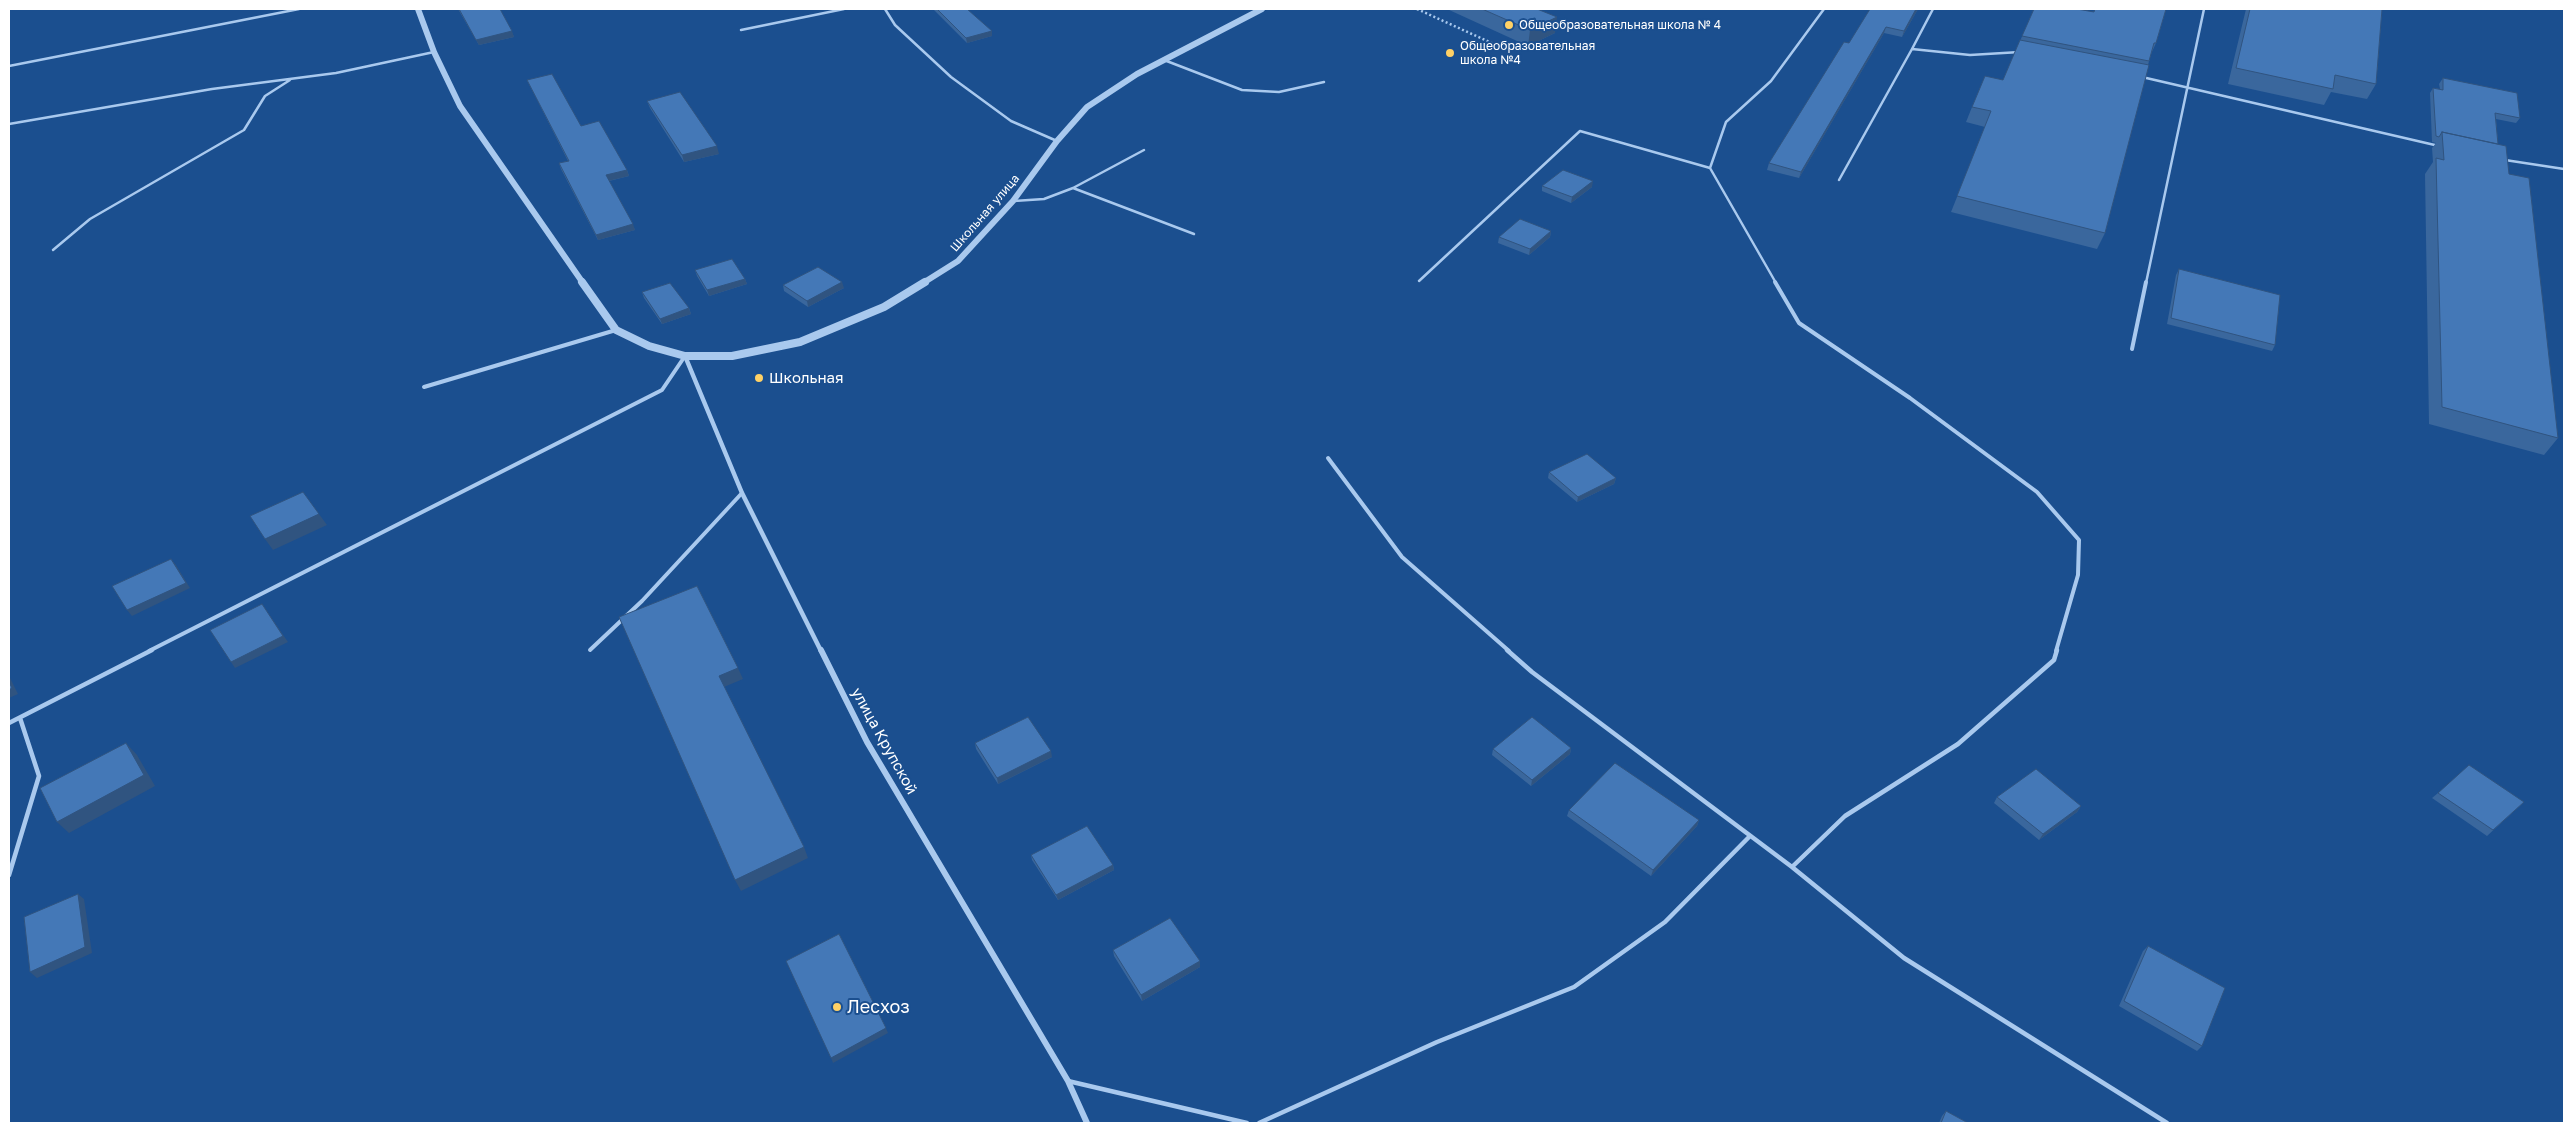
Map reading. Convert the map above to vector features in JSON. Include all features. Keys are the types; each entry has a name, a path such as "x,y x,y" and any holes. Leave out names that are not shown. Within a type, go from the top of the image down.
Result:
{"street":[{"path":"418,9 434,52 460,106 616,330 649,346 685,356"},
{"name":"Школьная улица","path":"685,356 732,356 800,342 884,308 958,261 1013,201 1057,141 1087,107 1137,74 1262,9"},
{"name":"улица Крупской","path":"685,356 742,493 867,742 1068,1081 1088,1123"}],"lane":[{"path":"9,66 299,9"},
{"path":"741,30 844,9"},
{"path":"885,9 895,25 951,77 1011,121 1057,141"},
{"path":"1710,168 1726,122 1771,81 1824,9"},
{"path":"1839,180 1934,9"},
{"path":"2132,348 2204,9"},
{"path":"1912,49 1970,55 2020,52 2029,54"},
{"path":"9,124 212,89 336,74 434,52"},
{"path":"1164,60 1242,90 1280,92 1324,82"},
{"path":"2141,76 2445,148"},
{"path":"53,250 90,220 244,130 265,96 292,79"},
{"path":"1418,281 1580,131 1710,168 1799,323 1910,398 2037,492 2079,540 2078,575 2054,660 1958,744 1845,816 1792,867"},
{"path":"1013,201 1044,199 1073,188 1144,150"},
{"path":"2501,159 2564,168"},
{"path":"1073,188 1194,234"},
{"path":"424,387 616,330"},
{"path":"9,723 662,390 685,356"},
{"path":"1328,458 1402,557 1532,672 1792,867 1904,958 2167,1123"},
{"path":"590,650 642,601 742,493"},
{"path":"9,875 39,776 20,718"},
{"path":"1259,1123 1437,1042 1574,988 1665,922 1750,836"},
{"path":"1068,1081 1247,1123"}],"path":[{"path":"1417,9 1507,50"}],"building":[{"path":"459,9 500,9 512,31 476,40"},
{"path":"937,9 967,9 992,31 966,38"},
{"path":"1482,9 1537,9 1557,17 1530,30"},
{"path":"1870,9 1916,9 1904,31 1886,27 1801,172 1769,163 1844,42 1849,43"},
{"path":"2034,9 2077,9 2094,12 2095,9 2166,9 2149,61 2022,36"},
{"path":"2250,9 2382,9 2376,84 2335,75 2333,89 2236,68"},
{"path":"2020,40 2149,65 2105,233 1957,196 1991,111 1972,107 1985,76 2003,80"},
{"path":"552,74 581,126 599,121 627,170 606,175 633,224 596,235 559,163 569,161 527,80"},
{"path":"2443,78 2517,93 2520,118 2495,113 2498,144 2442,132 2439,137 2436,136 2433,88 2443,90"},
{"path":"680,92 717,146 682,155 647,101"},
{"path":"2442,132 2506,146 2509,174 2529,178 2558,438 2442,407 2436,158 2444,160"},
{"path":"1563,170 1593,181 1572,197 1542,186"},
{"path":"1520,219 1551,231 1530,249 1499,237"},
{"path":"732,259 745,279 707,290 695,270"},
{"path":"818,267 842,282 807,301 783,285"},
{"path":"2179,269 2280,295 2275,345 2171,318"},
{"path":"670,283 689,308 660,319 642,292"},
{"path":"1587,454 1616,478 1578,497 1549,472"},
{"path":"303,492 319,514 265,539 250,516"},
{"path":"171,559 186,583 127,610 112,586"},
{"path":"697,586 738,668 719,676 804,847 735,880 619,617"},
{"path":"262,604 283,636 231,662 210,630"},
{"path":"1028,717 1051,751 997,778 975,743"},
{"path":"1532,717 1571,748 1532,780 1493,749"},
{"path":"126,743 144,775 57,822 40,788"},
{"path":"1615,763 1699,820 1653,870 1569,810"},
{"path":"2469,765 2524,802 2493,830 2438,793"},
{"path":"2036,769 2081,806 2043,834 1997,797"},
{"path":"1087,826 1113,865 1056,895 1031,855"},
{"path":"78,894 85,947 30,972 24,917"},
{"path":"1170,918 1200,961 1141,995 1113,950"},
{"path":"839,934 886,1028 831,1058 786,961"},
{"path":"2148,946 2225,988 2202,1046 2124,1001"},
{"path":"1946,1111 1968,1123 1941,1123"}],"place":[{"name":"Общеобразовательная школа № 4","path":"1509,25"},
{"name":"Общеобразовательная школа №4","path":"1450,53"},
{"name":"Школьная","path":"759,378"},
{"name":"Лесхоз","path":"837,1007"}]}
